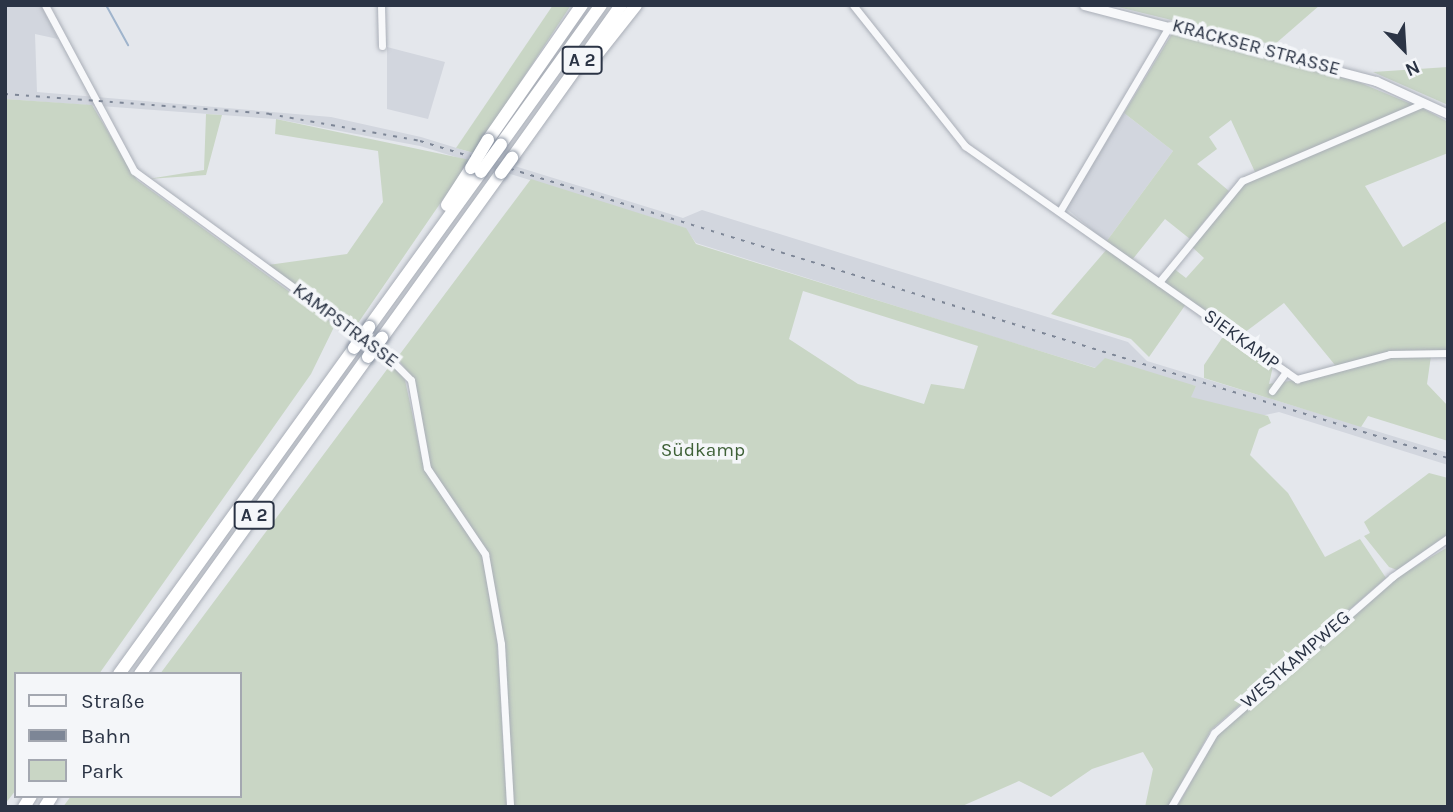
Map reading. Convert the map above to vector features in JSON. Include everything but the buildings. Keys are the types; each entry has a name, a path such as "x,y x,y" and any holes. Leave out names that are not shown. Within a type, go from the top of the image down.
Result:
{"highway":[{"path":"494,142 582,5"},
{"name":"A 2","path":"120,672 423,252 494,142 601,5"},
{"name":"A 2","path":"141,672 621,5"},
{"path":"542,116 556,108 636,5"}],"street":[{"name":"KAMPSTRASSE","path":"45,5 134,171 384,354 411,380 427,468 485,554 501,644 510,807"},
{"path":"381,5 382,46"},
{"name":"SIEKKAMP","path":"853,5 965,146 1297,379 1390,354 1448,353"},
{"name":"KRACKSER STRASSE","path":"1084,5 1104,7 1376,81 1448,114"},
{"path":"1060,211 1170,25"},
{"path":"1159,282 1242,181 1424,103"},
{"path":"1272,391 1286,372"},
{"name":"WESTKAMPWEG","path":"1171,807 1197,756 1222,725 1392,577 1448,538"}],"shaded area":[{"path":"5,5 41,5 58,39 35,34 37,92 331,117 421,137 683,218 702,210 1128,342 1147,361 1448,453 1448,465 1279,412 1256,417 1190,397 1196,386 1096,368 981,333 696,243 685,228 420,146 276,119 5,99"},
{"path":"387,47 445,62 428,119 387,109"},
{"path":"1124,113 1173,151 1106,242 1066,208"}],"green space":[{"path":"553,5 571,5 474,153 456,148"},
{"path":"1110,5 1320,5 1274,45"},
{"path":"1173,32 1356,81 1416,106 1255,172 1231,120 1209,137 1217,149 1197,164 1229,191 1190,239 1165,219 1132,260 1106,242 1173,151 1124,113"},
{"path":"1448,67 1448,105 1373,72"},
{"path":"5,99 92,105 137,180 335,325 311,374 100,672 14,672 14,793 5,804"},
{"path":"1422,108 1448,122 1448,153 1365,186 1403,247 1448,220 1448,356 1431,356 1427,384 1448,406 1448,441 1368,416 1361,427 1204,378 1204,365 1226,332 1273,366 1269,384 1317,377 1335,365 1284,303 1240,336 1162,281 1173,268 1186,278 1204,258 1191,246 1243,182"},
{"path":"206,114 222,115 206,175 148,179 204,170"},
{"path":"276,119 470,160 354,329 268,265 347,254 383,202 378,151 275,134"},
{"name":"Südkamp","path":"531,179 686,228 696,244 1095,368 1105,358 1196,386 1191,397 1268,416 1271,423 1259,429 1250,455 1288,493 1325,557 1360,539 1386,578 1211,730 1168,807 1145,807 1153,769 1143,752 1092,769 1051,797 1019,781 960,807 512,807 504,643 488,552 430,467 413,379 397,358","holes":["803,291 978,346 964,389 931,384 924,404 858,384 789,339"]},
{"path":"1107,249 1186,304 1149,357 1131,339 1051,314"},
{"path":"391,364 405,380 424,468 482,554 497,641 507,807 63,807 70,798 242,798 242,672 161,672"},
{"path":"1429,473 1448,478 1448,534 1397,570 1389,567 1364,536 1370,533 1364,522"},
{"path":"1448,547 1448,807 1177,807 1217,735 1392,580"}],"waterway":[{"path":"106,5 128,45"}],"railway":[{"path":"5,94 269,114 420,141 1448,458"}]}
